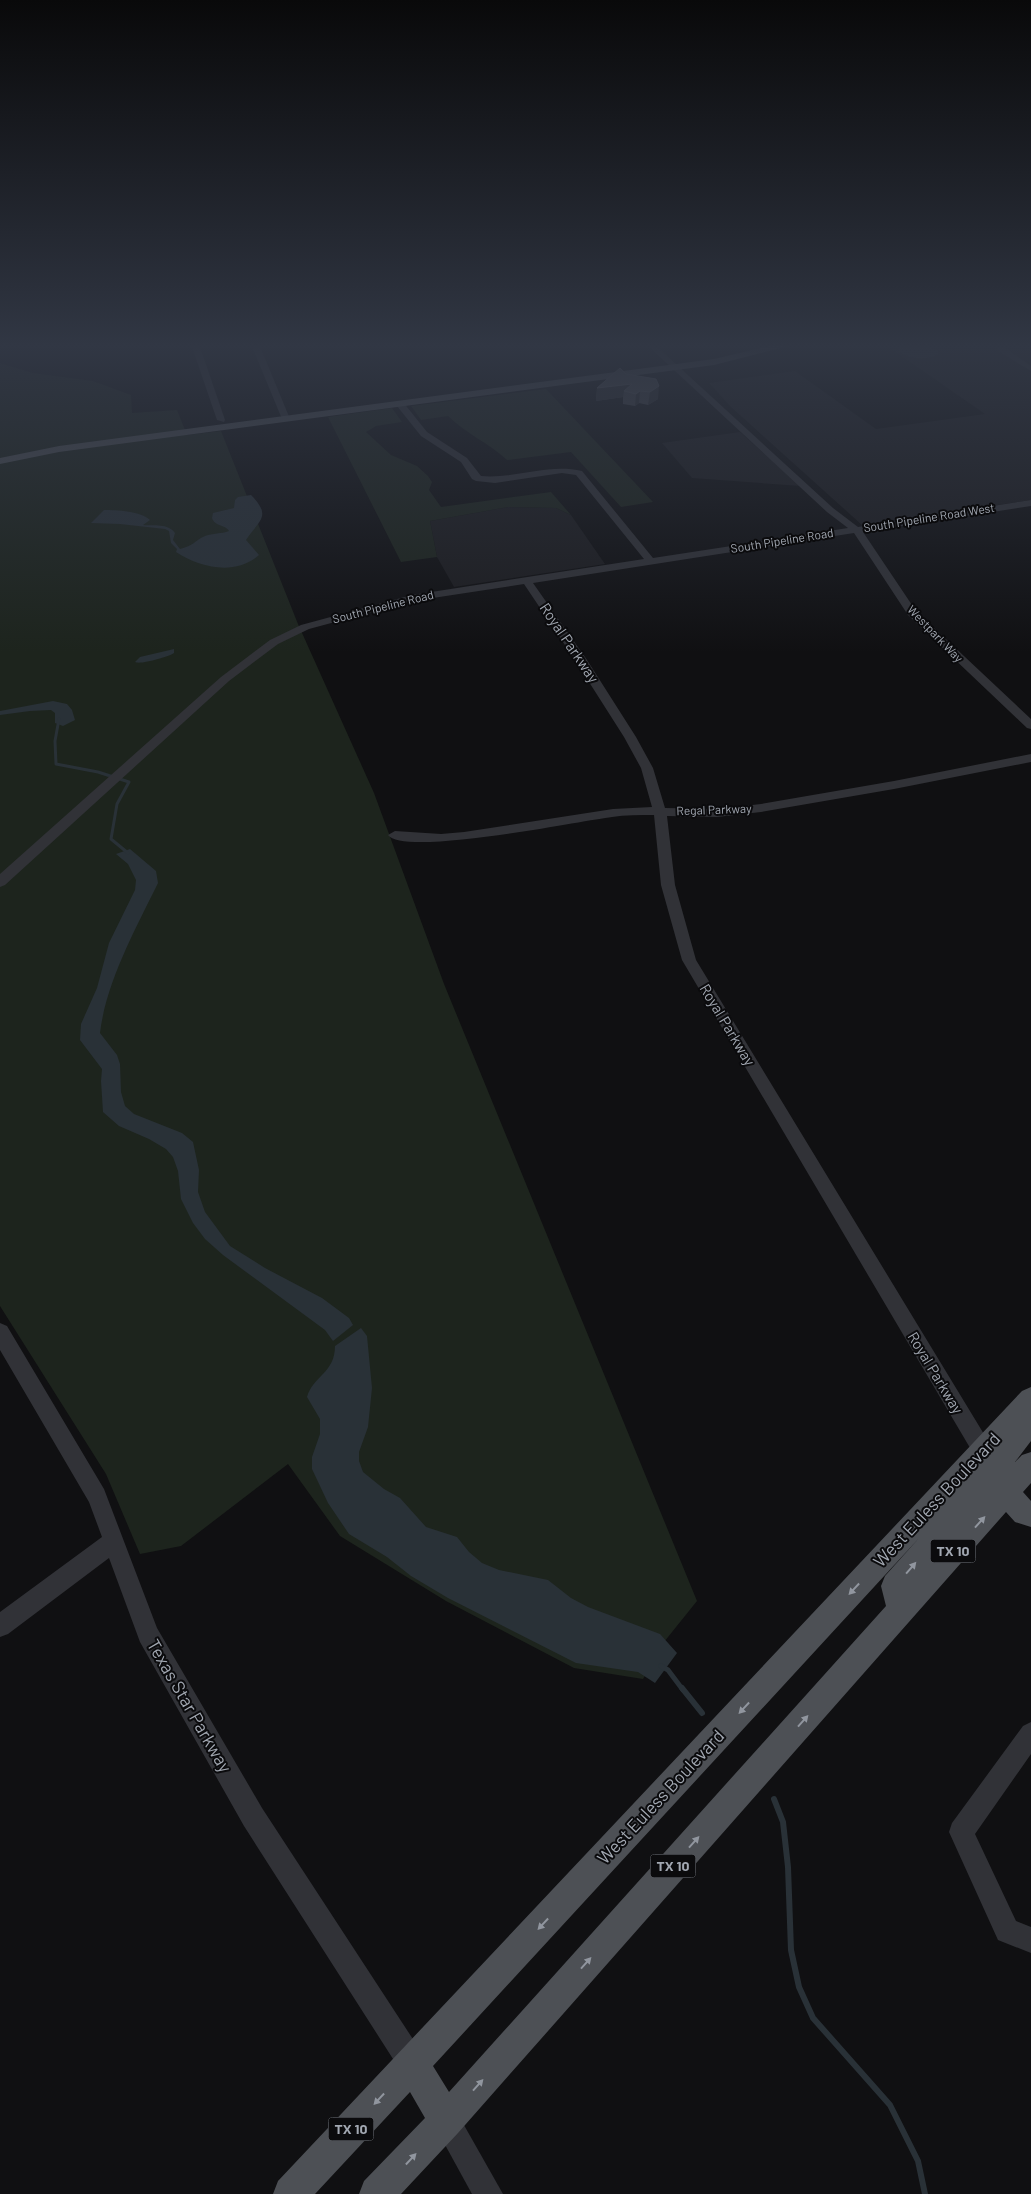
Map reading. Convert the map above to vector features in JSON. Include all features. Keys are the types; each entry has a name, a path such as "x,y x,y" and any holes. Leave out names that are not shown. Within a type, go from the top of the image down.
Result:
{"main road":[{"path":"0,455 47,446"},
{"path":"0,461 77,446"},
{"name":"West Euless Boulevard","path":"291,2194 1031,1399"},
{"path":"1031,1422 1002,1458 1006,1492 1024,1513 1031,1514"},
{"path":"901,1610 896,1586 981,1487 983,1451"},
{"name":"TX 10","path":"377,2194 446,2121 1031,1464"},
{"path":"412,2063 446,2121"}],"street":[{"path":"444,446 461,457 475,477 479,479 495,480 562,470 579,473 650,561"},
{"name":"Westpark Way","path":"760,446 830,510 856,530 912,613 1031,725"},
{"name":"South Pipeline Road West","path":"856,530 1031,502"},
{"name":"South Pipeline Road","path":"0,882 226,679 274,642 300,630 329,619 412,598 856,530"},
{"name":"Royal Parkway","path":"526,580 581,660 630,737 647,768 660,812 668,884 681,940 689,960 983,1451"},
{"name":"Regal Parkway","path":"395,835 441,838 613,813 717,812 761,808 894,785 1031,758"},
{"name":"Texas Star Parkway","path":"0,1332 96,1496 148,1634 253,1817 412,2063"},
{"path":"0,1626 114,1542"},
{"path":"1031,1734 960,1832 1007,1931 1031,1940"},
{"path":"446,2121 488,2194"}],"shaded area":[{"path":"0,446 227,446 298,624 374,793 444,984 697,1601 664,1642 643,1679 574,1668 446,1601 340,1536 288,1464 181,1546 140,1554 106,1474 0,1306"},
{"path":"343,446 382,446 391,455 417,466 432,482 429,490 441,507 551,492 571,515 556,508 508,507 430,521 437,557 401,562"},
{"path":"490,446 600,446 653,502 621,507 571,452 507,460"},
{"path":"665,446 756,446 800,486 692,478"},
{"path":"775,446 1031,446 1031,500 862,525"},
{"path":"251,495 258,502 262,514 259,523 246,540 259,555 250,562 240,566 207,566 186,558 176,552 177,549 171,543 169,531 165,529 91,523 104,510 135,513 150,520 143,525 160,526 172,530 175,533 173,540 180,549 205,536 229,531 213,521 213,513 234,508 235,500 238,497"},
{"path":"508,507 556,508 571,515 605,564 454,587 437,557 430,521"},
{"path":"174,649 174,653 166,657 148,662 135,662 140,657"},
{"path":"53,701 67,704 72,710 75,720 63,726 55,723 55,713 51,710 0,715 0,711"},
{"path":"130,849 156,871 158,883 115,975 108,994 100,1033 117,1055 120,1064 121,1092 125,1106 134,1114 182,1133 193,1142 199,1170 198,1192 205,1212 230,1246 265,1268 322,1298 349,1318 353,1325 333,1341 325,1330 223,1255 205,1239 193,1223 181,1199 178,1171 173,1157 166,1149 149,1139 119,1126 103,1112 102,1069 80,1040 81,1024 97,988 109,943 135,890 136,880 128,864 116,854"},
{"path":"361,1328 367,1336 372,1388 368,1427 359,1452 359,1461 363,1472 384,1489 400,1498 426,1527 457,1537 469,1552 482,1563 499,1570 548,1580 571,1598 588,1607 660,1634 677,1653 655,1683 638,1672 576,1663 448,1598 411,1576 387,1557 349,1534 328,1503 312,1469 312,1457 320,1434 320,1419 307,1397 314,1384 328,1368 334,1355 335,1346"}],"waterway":[{"path":"59,719 55,741 56,764 98,772 129,782 117,804 111,839 128,853"},
{"path":"661,1666 668,1670 683,1690"},
{"path":"682,1688 702,1713"},
{"path":"774,1799 783,1822 788,1867 791,1950 799,1987 813,2018 890,2105 918,2161 925,2194"}]}
